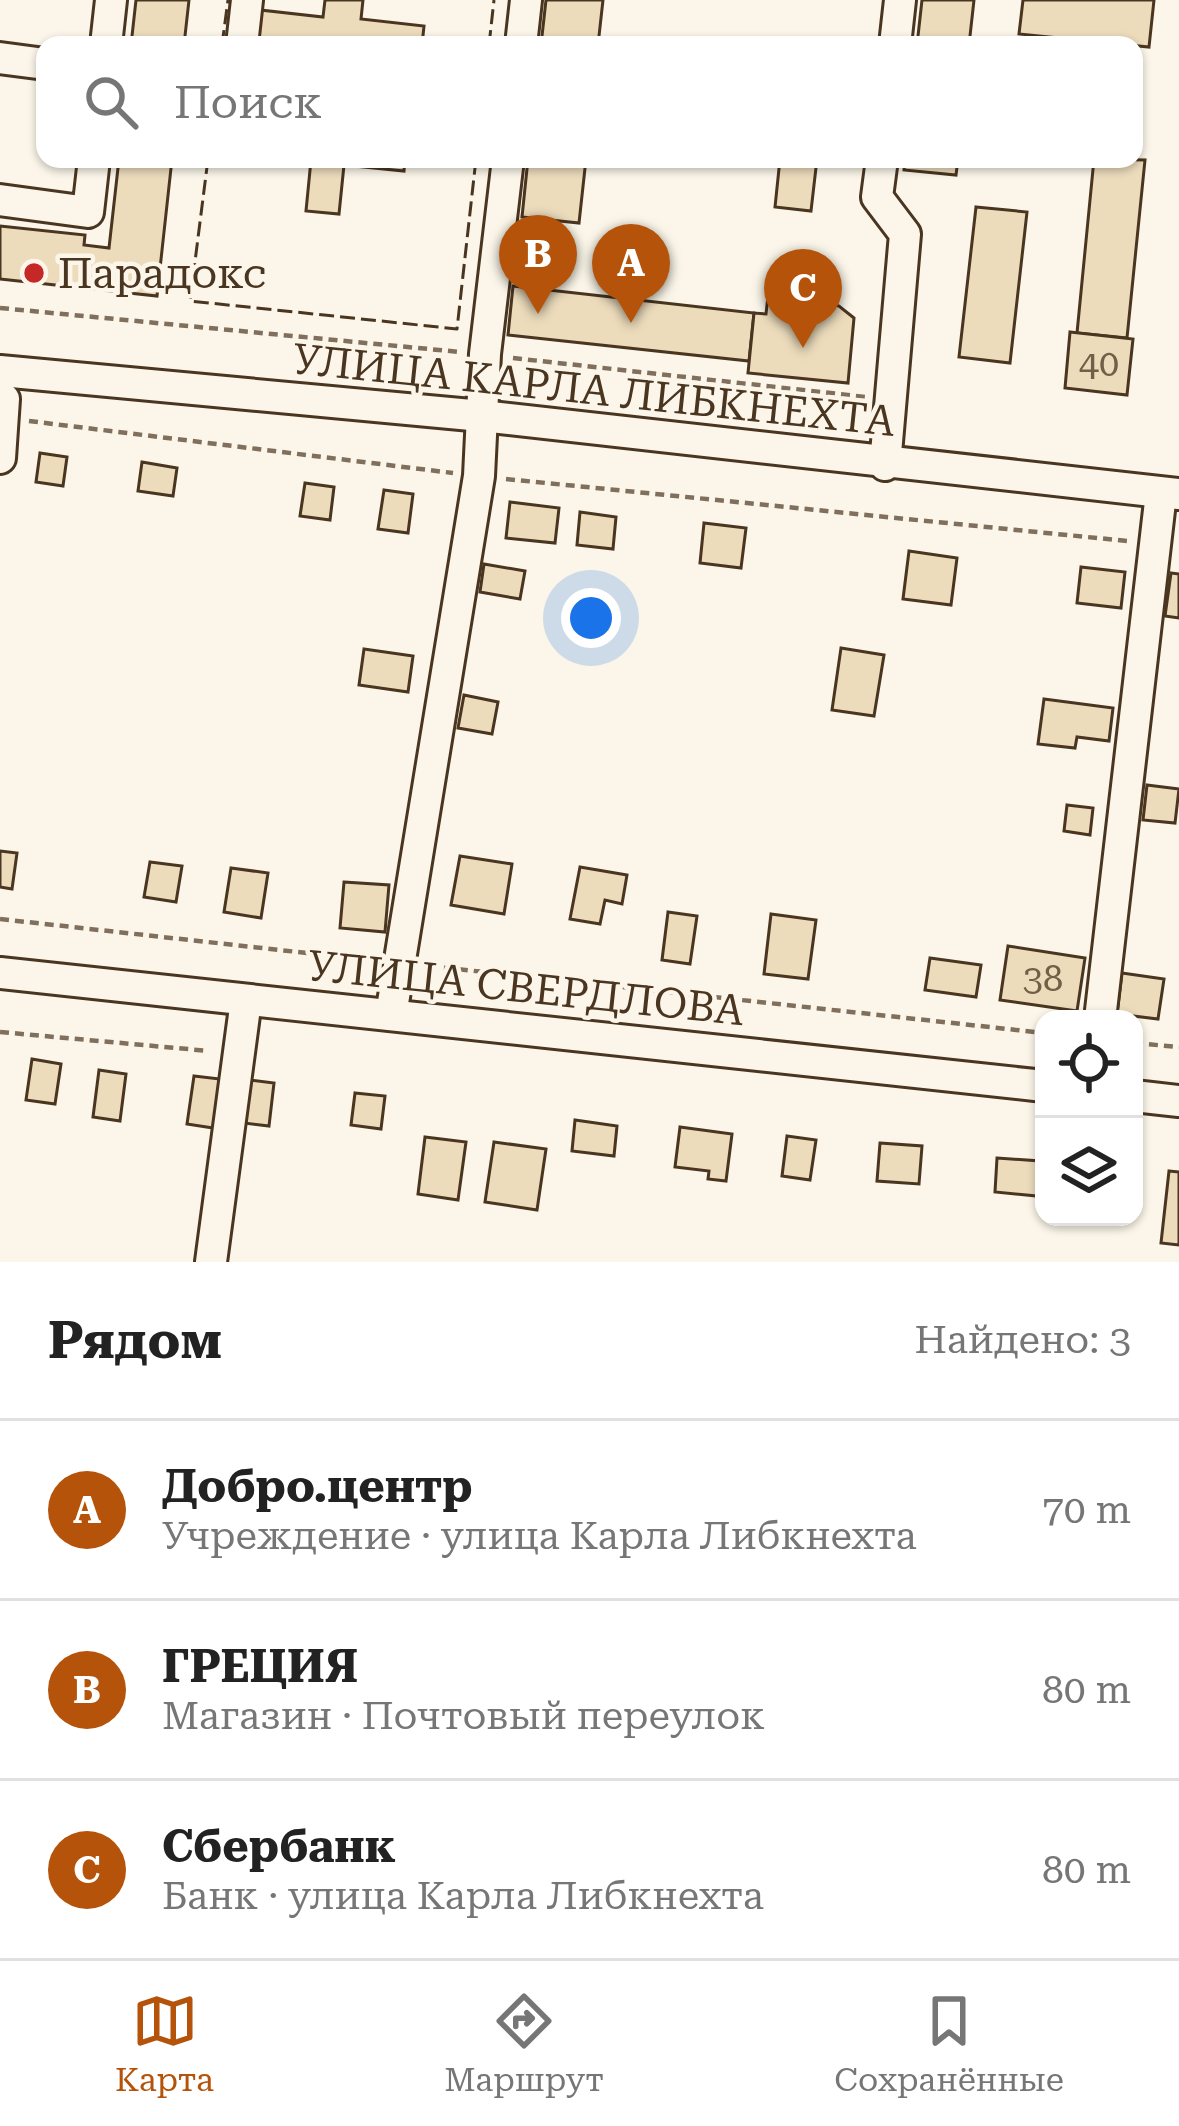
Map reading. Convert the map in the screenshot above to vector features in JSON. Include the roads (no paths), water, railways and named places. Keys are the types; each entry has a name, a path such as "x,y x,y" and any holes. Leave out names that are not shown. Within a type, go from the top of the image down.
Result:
{"street":[{"path":"107,36 111,0"},
{"path":"243,36 247,0"},
{"path":"522,36 526,0"},
{"path":"896,36 900,0"},
{"path":"0,58 36,63"},
{"path":"0,200 88,212 93,168"},
{"path":"392,1015 478,476 485,354 507,168"},
{"path":"881,168 877,197 905,234 885,465"},
{"path":"0,458 2,396"},
{"name":"УЛИЦА КАРЛА ЛИБКНЕХТА","path":"2,396 482,416 1170,494"},
{"path":"1101,1010 1155,544 1170,494"},
{"name":"УЛИЦА СВЕРДЛОВА","path":"0,973 1035,1085"},
{"path":"211,1262 246,1000"},
{"path":"1143,1097 1179,1101"}],"place":[{"name":"Парадокс","path":"34,273"},
{"name":"ГРЕЦИЯ","path":"538,314"},
{"name":"Добро.центр","path":"631,323"},
{"name":"Сбербанк","path":"803,348"}]}
